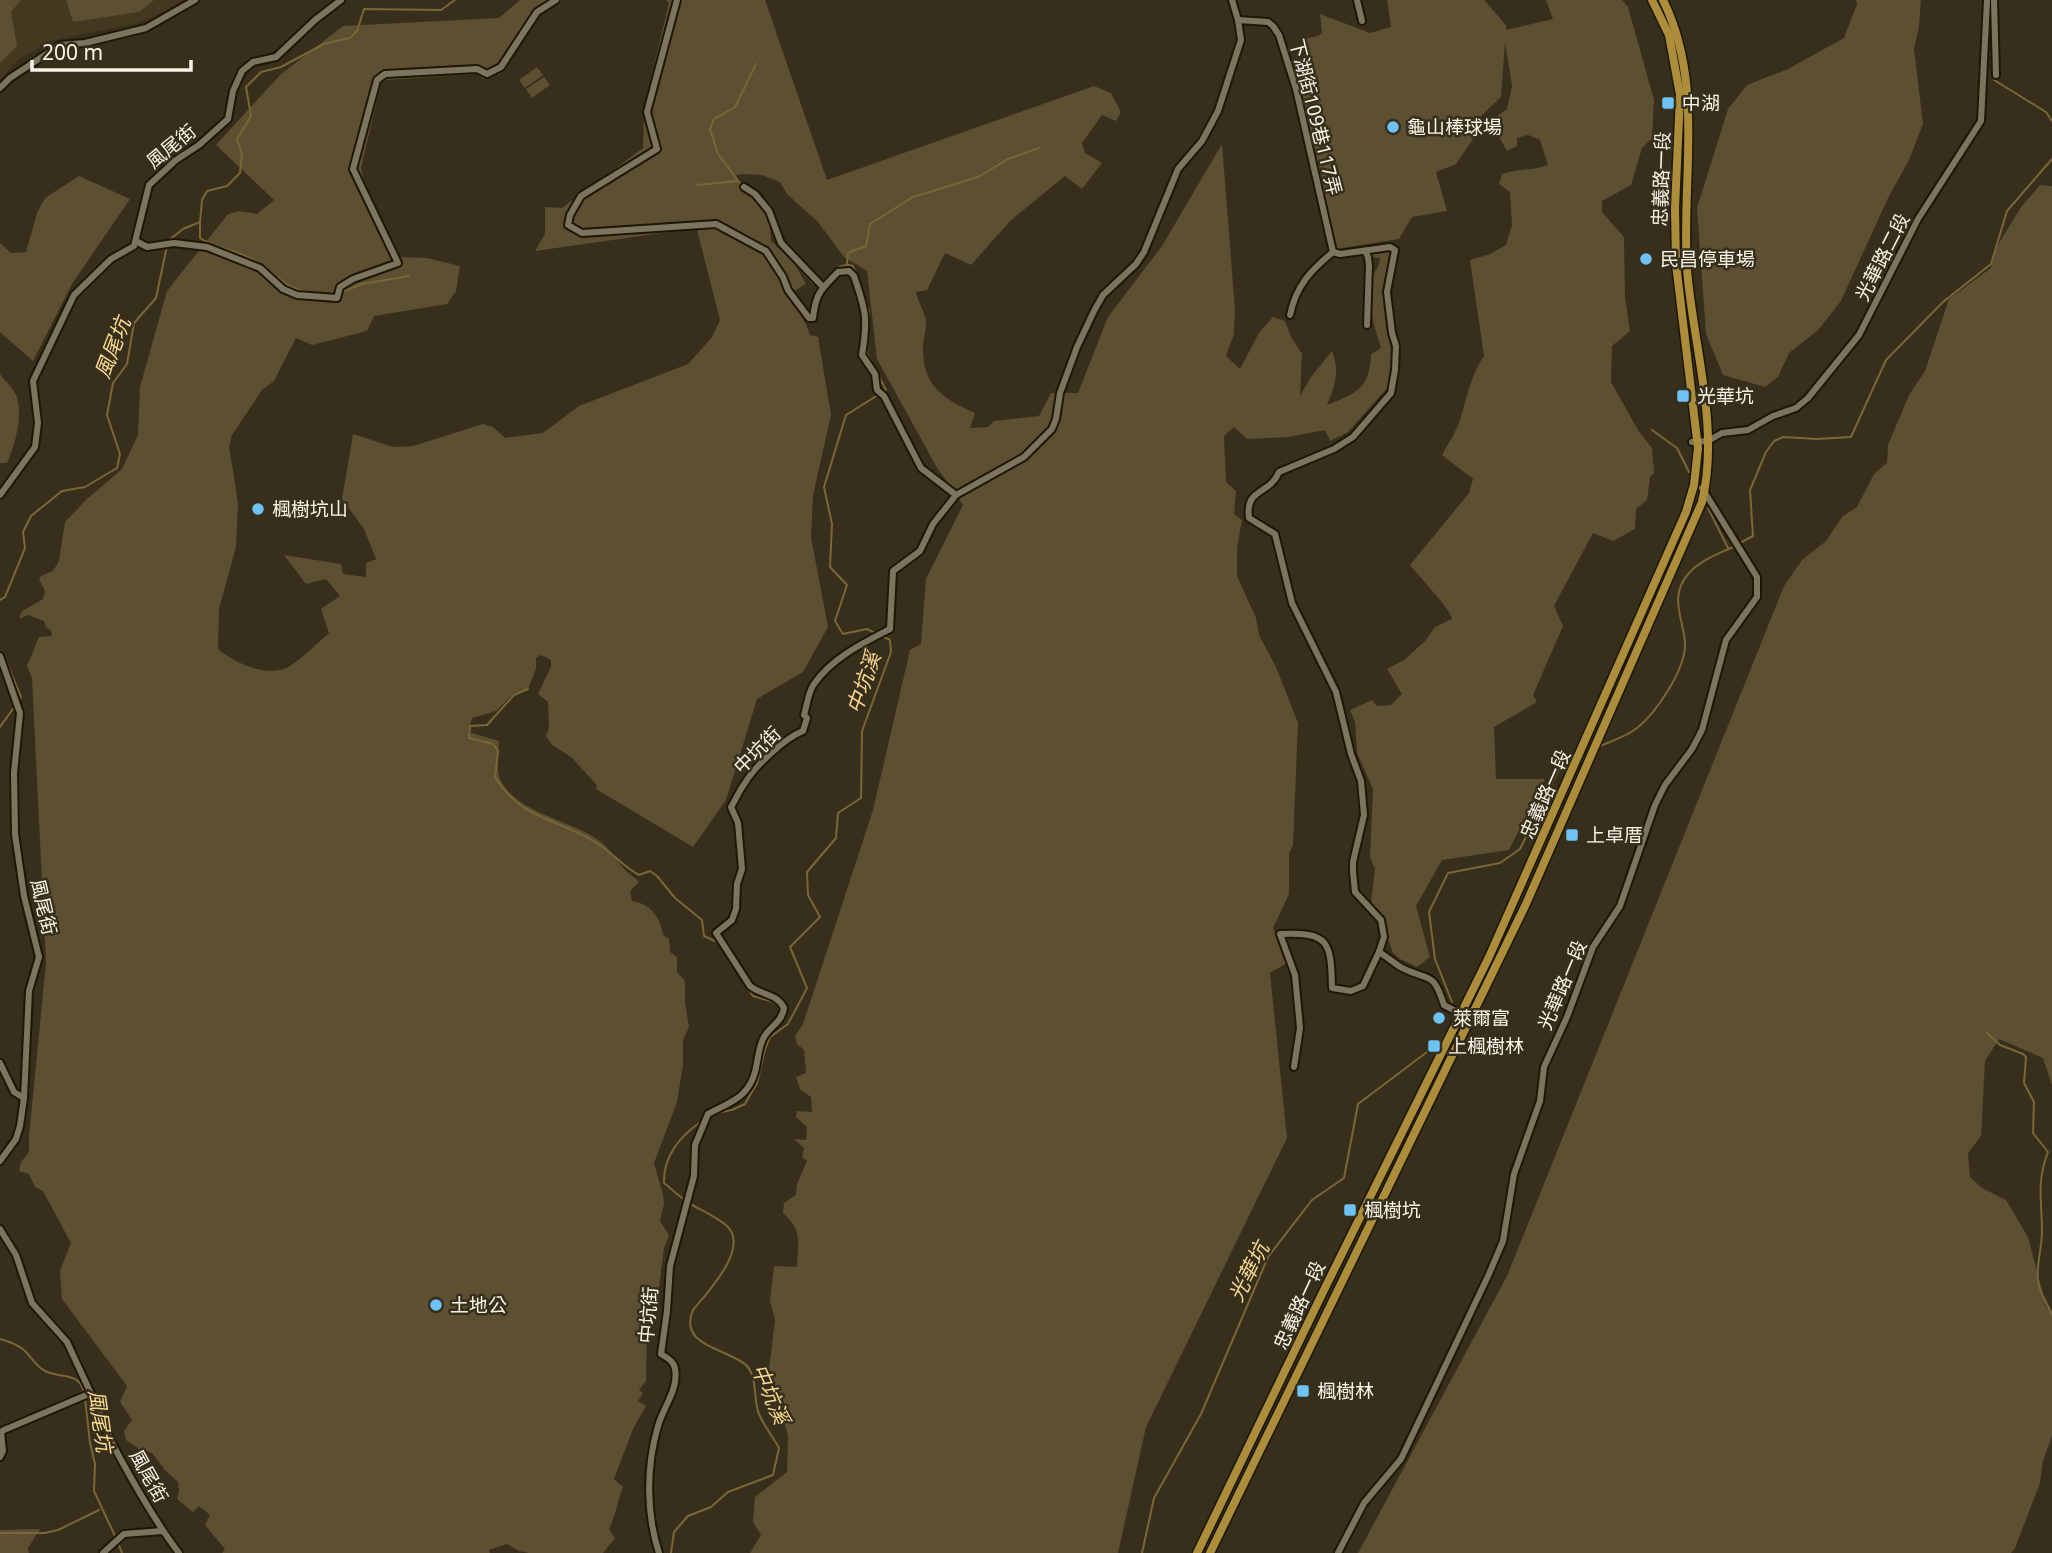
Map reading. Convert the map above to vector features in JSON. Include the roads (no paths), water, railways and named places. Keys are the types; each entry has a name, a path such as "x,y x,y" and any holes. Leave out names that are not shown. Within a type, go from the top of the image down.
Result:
{"main road":[{"name":"忠義路一段","path":"1197,1553 1374,1182 1505,924 1562,788 1572,771 1686,512 1694,485 1695,442 1679,295 1673,208 1679,81 1669,35 1652,0"},
{"name":"忠義路一段","path":"1210,1553 1474,1020 1577,795 1698,513 1709,469 1709,441 1687,268 1687,80 1678,34 1663,0"},
{"path":"1673,208 1688,208"},
{"path":"1562,788 1577,795"},
{"path":"1374,1182 1390,1190"},
{"path":"1285,1365 1300,1373"}],"street":[{"path":"0,88 10,78 60,45 85,43 146,28 195,0"},
{"name":"風尾街","path":"136,241 149,185 228,119 233,91 242,71 253,62 276,57 315,20 341,0"},
{"path":"0,495 35,447 38,424 33,381 74,295 111,259 125,253 136,241 147,247 174,243 206,247 260,268 283,289 297,295 337,298 340,287 353,279 398,263 353,169 377,80 385,74 464,69 477,69 486,74 501,67 537,12 556,0"},
{"path":"677,0 647,112 657,149 582,196 570,215 568,225 582,233 716,224 766,251 788,290 809,318 813,318 820,284 838,272 847,270 855,276 867,321 862,355 875,374 877,390 884,396 921,468 956,495"},
{"name":"中坑街","path":"659,1553 651,1525 649,1482 658,1426 675,1380 675,1368 671,1361 661,1354 667,1311 667,1278 694,1176 695,1145 708,1116 746,1092 753,1080 764,1035 783,1015 784,1009 778,1000 757,992 750,986 716,933 732,920 742,869 738,823 731,807 751,774 794,734 803,731 807,719 804,715 812,686 849,650 890,629 892,571 920,551 933,524 956,495 1024,457 1052,429 1060,393 1077,347 1103,295 1136,264 1144,252 1178,169 1202,141 1218,111 1241,40 1232,0"},
{"path":"1357,0 1362,21"},
{"name":"光華路二段","path":"1695,442 1709,441 1722,433 1748,430 1773,416 1796,408 1808,398 1859,335 1918,219 1981,121 1987,0"},
{"path":"1994,0 1996,75"},
{"name":"下湖街109巷117弄","path":"1238,20 1268,22 1276,30 1296,89 1333,252"},
{"path":"744,187 755,194 769,211 781,243 820,284"},
{"path":"1290,315 1294,297 1306,278 1333,252 1340,254 1390,247 1395,250 1387,292 1396,346 1391,393 1353,437 1334,449 1279,472 1275,482 1251,497 1248,512 1249,519 1275,534 1292,603 1339,699 1351,754 1362,781 1364,815 1353,862 1356,892 1381,920 1384,937 1363,986 1343,991 1332,988 1330,954 1322,942 1311,934 1280,934 1295,975 1300,1028 1294,1067"},
{"path":"1365,251 1369,266 1367,326"},
{"path":"1694,485 1705,489"},
{"name":"光華路一段","path":"1338,1553 1364,1503 1401,1459 1503,1241 1514,1174 1540,1101 1544,1067 1567,1017 1593,947 1620,906 1655,805 1665,785 1692,749 1702,730 1726,640 1757,597 1757,577 1705,489"},
{"name":"風尾街","path":"0,656 20,713 14,773 15,834 24,896 39,957 29,990 24,1098 16,1139 0,1161"},
{"path":"1379,952 1403,968 1431,978 1438,987 1444,1005 1474,1020"},
{"path":"0,1063 15,1092 24,1098"},
{"name":"風尾街","path":"0,1229 16,1255 32,1303 67,1342 87,1395 131,1480 162,1531 179,1553"},
{"path":"0,1457 3,1451 1,1432 87,1395"},
{"path":"103,1553 124,1534 162,1531"}],"waterway":[{"name":"風尾坑","path":"169,240 183,229 200,222 202,200 207,191 227,186 240,173 242,154 237,139 251,116 246,87 261,72 281,67 324,44 350,38 357,31 364,9 441,10 455,0"},
{"name":"光華坑","path":"1990,11 1993,65"},
{"name":"中坑溪","path":"743,187 718,154 710,129 714,119 735,107 756,64"},
{"name":"光華坑","path":"1993,74 1994,80 2046,112 2052,121"},
{"path":"847,264 848,253 866,246 870,224 913,197 978,177 1008,159 1039,148"},
{"name":"光華坑","path":"1740,543 1753,536 1750,490 1766,452 1774,441 1783,437 1851,437 1886,360 1943,302 1991,264 2007,211 2052,159"},
{"path":"697,185 738,181"},
{"name":"中坑溪","path":"746,191 766,211 777,242"},
{"path":"200,222 200,238 248,257 284,283 306,292"},
{"name":"風尾坑","path":"0,600 5,597 25,548 23,532 31,516 62,491 85,487 117,468 120,454 107,415 113,383 127,364 134,323 156,298 167,246"},
{"name":"中坑溪","path":"788,255 814,284 817,283"},
{"name":"中坑溪","path":"823,282 844,265 853,266 855,272"},
{"path":"342,292 362,284 409,276"},
{"name":"中坑溪","path":"862,291 869,311 867,354 886,390 846,415 824,487 832,524 830,567 847,585 835,621 843,634 867,629 877,634"},
{"path":"318,294 337,293"},
{"path":"1652,430 1677,448 1689,472"},
{"path":"1708,508 1728,548"},
{"name":"光華坑","path":"1598,747 1633,731 1661,702 1684,655 1678,600 1683,582 1699,564 1735,546"},
{"name":"中坑溪","path":"716,1113 745,1104 757,1083 770,1037 788,1024 807,988 790,947 820,917 808,895 807,872 836,838 838,813 861,798 862,731 891,652 890,640 882,636"},
{"name":"風尾坑","path":"0,652 21,697 18,701"},
{"path":"528,689 514,695 487,725 470,726 469,738 493,744 498,751 495,777 506,791 528,810 595,842 639,875 650,871 657,876 675,898 702,920 704,936 719,943"},
{"name":"風尾坑","path":"0,727 15,706"},
{"name":"光華坑","path":"1452,1002 1435,959 1429,912 1448,873 1500,863 1520,849 1562,763 1574,758"},
{"path":"728,957 753,996 777,1003 781,1012"},
{"path":"1987,1033 2000,1045 2026,1057 2024,1083 2034,1102 2033,1133 2048,1152 2040,1192 2042,1232 2038,1274 2040,1290 2052,1315"},
{"name":"光華坑","path":"1142,1553 1154,1498 1201,1414 1268,1257 1312,1200 1344,1178 1358,1104 1427,1052 1431,1046"},
{"name":"中坑溪","path":"671,1553 674,1532 688,1516 711,1507 728,1492 773,1475 779,1448 759,1414 753,1377 747,1366 708,1345 692,1332 690,1322 693,1310 724,1270 733,1246 733,1235 727,1226 686,1201 664,1183 670,1155 687,1133 702,1121"},
{"name":"風尾坑","path":"0,1339 22,1349 45,1371 74,1378 82,1386 84,1393"},
{"name":"風尾坑","path":"85,1398 95,1464 94,1491 116,1538"},
{"path":"0,1533 45,1533 58,1530 99,1510"},
{"name":"風尾坑","path":"118,1543 122,1553"}],"place":[{"name":"中湖","path":"1668,103"},
{"name":"龜山棒球場","path":"1393,127"},
{"name":"民昌停車場","path":"1646,259"},
{"name":"光華坑","path":"1683,396"},
{"name":"楓樹坑山","path":"258,509"},
{"name":"上卓厝","path":"1572,835"},
{"name":"萊爾富","path":"1439,1018"},
{"name":"上楓樹林","path":"1434,1046"},
{"name":"楓樹坑","path":"1350,1210"},
{"name":"土地公","path":"436,1305"},
{"name":"楓樹林","path":"1303,1391"}]}
